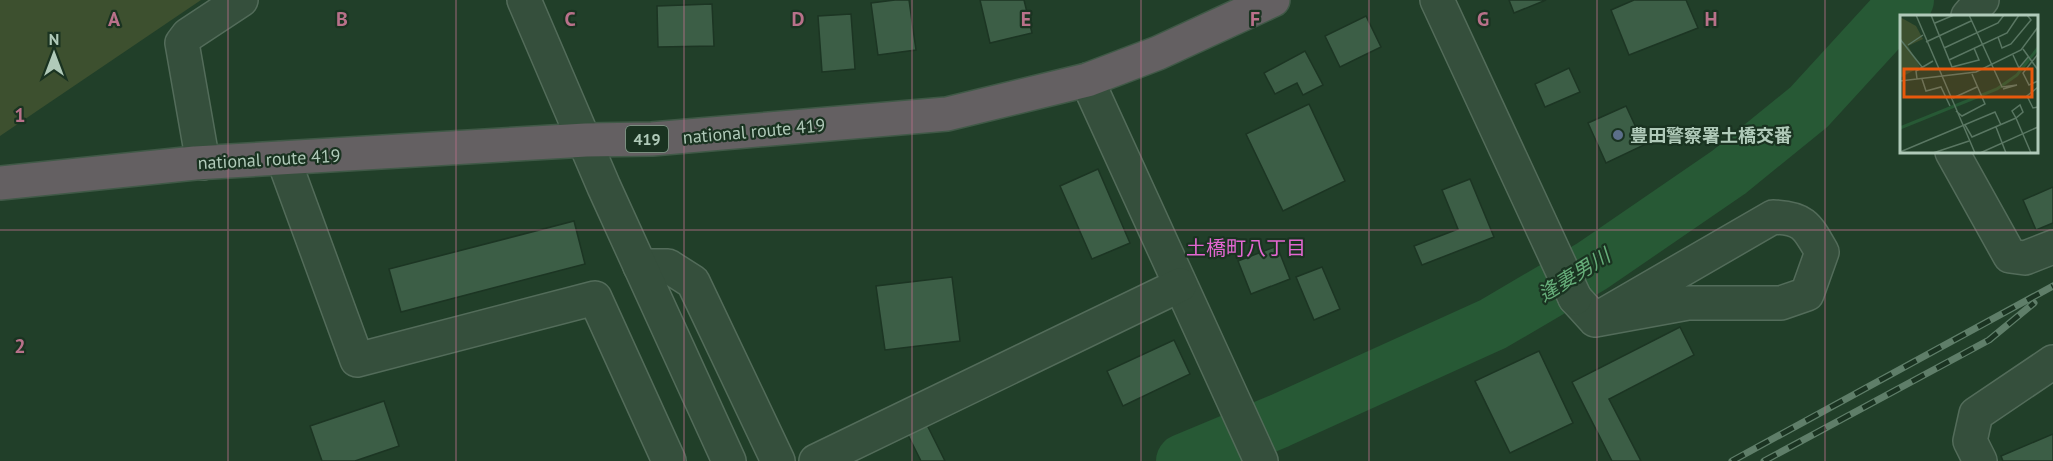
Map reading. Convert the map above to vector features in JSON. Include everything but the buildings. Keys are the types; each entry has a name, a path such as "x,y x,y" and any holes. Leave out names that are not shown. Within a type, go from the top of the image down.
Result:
{"highway":[{"name":"national route 419","path":"0,183 203,163 586,140 652,139 947,114 1087,80 1158,53 1273,0"}],"street":[{"path":"203,163 182,43 188,35 241,0"},
{"path":"524,0 640,266 729,461"},
{"path":"1437,0 1542,231 1585,309"},
{"path":"1969,15 1982,0"},
{"path":"1087,80 1261,461"},
{"path":"1953,153 2010,256 2025,258 2053,248"},
{"path":"283,158 357,360 595,298 669,461"},
{"path":"1773,217 1796,218 1810,230 1822,252 1807,294 1781,303 1688,303 1585,309 1773,217"},
{"path":"640,266 668,266 693,282 778,461"},
{"path":"816,461 1180,285"},
{"path":"1980,461 1970,441 1976,414 2053,362"}],"green space":[{"path":"0,0 201,0 0,136"}],"waterway":[{"name":"逢妻男川","path":"1183,461 1279,421 1493,324 1592,266 1729,172 1809,107 1907,0"}],"railway":[{"path":"1732,461 2053,286"},
{"path":"1764,461 1989,340 2034,303"}],"place":[{"name":"豊田警察署土橋交番","path":"1618,135"}],"district":[{"name":"土橋町八丁目","path":"1246,248"}]}
